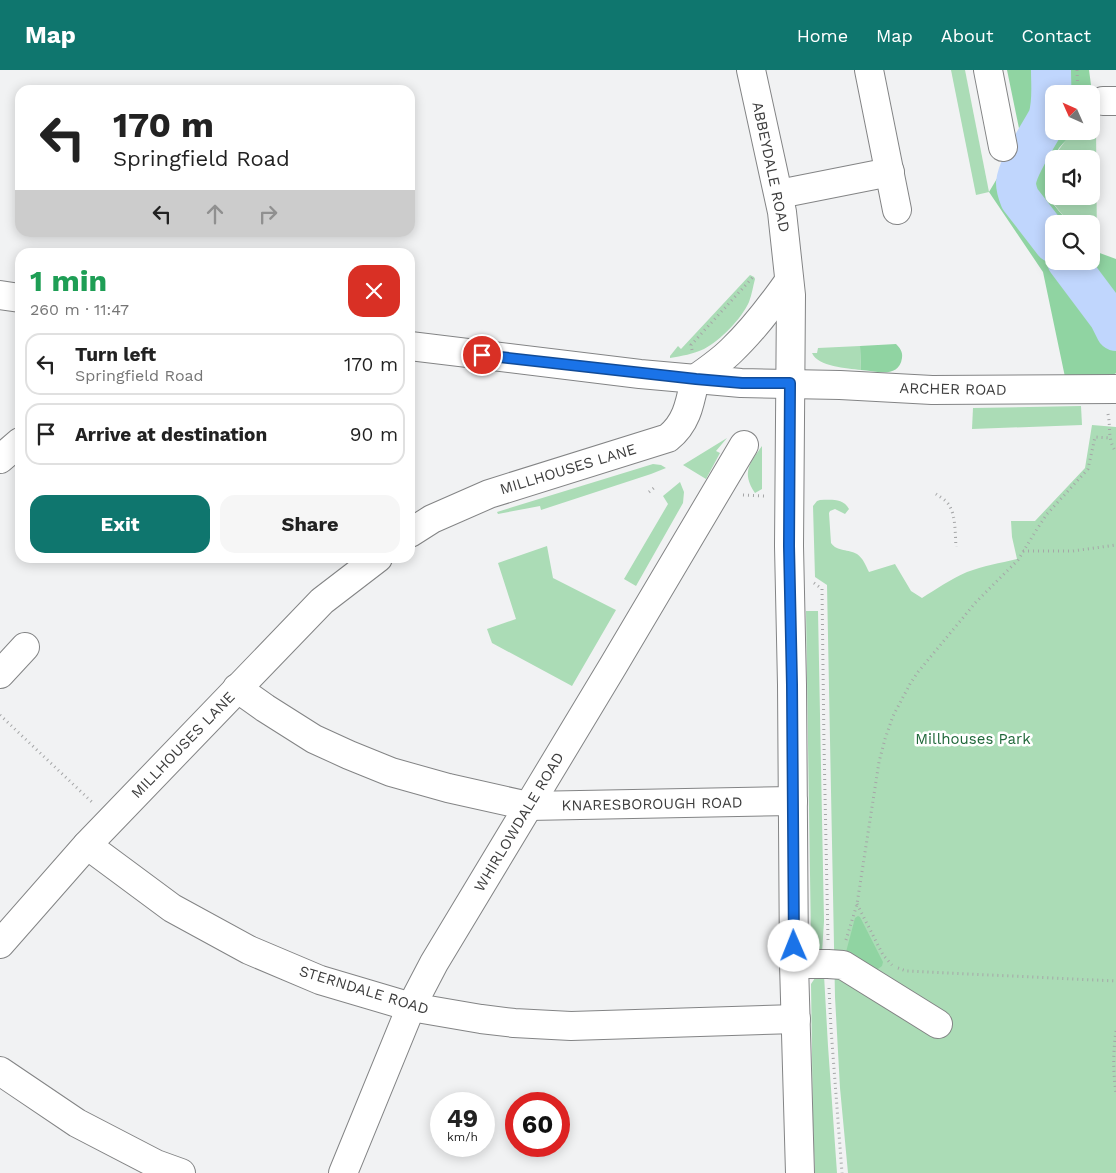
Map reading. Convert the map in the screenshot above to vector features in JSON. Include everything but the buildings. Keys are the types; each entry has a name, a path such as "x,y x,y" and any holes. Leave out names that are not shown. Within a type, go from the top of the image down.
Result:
{"street":[{"name":"ABBEYDALE ROAD","path":"751,70 779,194 791,295 789,546 794,964 800,1173"},
{"path":"869,70 897,210"},
{"path":"988,70 1003,147"},
{"path":"779,194 890,172"},
{"path":"694,366 731,351 750,332 789,281"},
{"path":"0,296 15,298"},
{"name":"ARCHER ROAD","path":"415,346 694,366 742,383 790,383 932,390 1116,389"},
{"name":"MILLHOUSES LANE","path":"415,530 432,519 489,494 668,438 679,427 685,417 690,402 694,366"},
{"name":"WHIRLOWDALE ROAD","path":"343,1173 411,1007 434,963 528,806 731,489 744,445"},
{"path":"0,459 15,446"},
{"name":"MILLHOUSES LANE","path":"0,944 87,844 322,601 365,563"},
{"path":"0,674 25,647"},
{"name":"KNARESBOROUGH ROAD","path":"237,688 264,708 314,739 349,755 391,772 448,788 528,806 793,801"},
{"name":"STERNDALE ROAD","path":"87,844 172,908 250,950 320,980 411,1007 514,1023 571,1026 796,1020"},
{"path":"794,964 834,964 848,967 938,1024"},
{"path":"0,1071 77,1122 156,1164 182,1173"}],"path":[{"path":"1077,70 1089,85"},
{"path":"694,366 692,345 753,277"},
{"path":"1109,428 1112,446 1116,452"},
{"path":"834,964 857,904 879,762 893,716 918,672 976,602 1018,560 1047,514 1088,469 1094,437 1110,438"},
{"path":"648,492 655,487"},
{"path":"936,494 950,507 953,515 956,547"},
{"path":"1023,551 1073,551 1116,545"},
{"path":"812,581 822,589 824,745 834,964 831,1029 842,1173"},
{"path":"0,715 111,820"},
{"path":"857,904 883,955 892,965 906,971 1116,981"},
{"path":"1116,1031 1114,1072 1116,1094"}],"green space":[{"path":"951,70 965,70 989,192 976,195"},
{"path":"1007,70 1089,70 1091,85 1045,85 1045,140 1067,140 1058,150 1045,150 1045,205 1054,205 1063,215 1045,215 1045,270 1100,270 1100,253 1116,259 1116,373 1112,376 1065,377 1043,272 989,192 1021,138"},
{"path":"1066,140 1096,140 1096,150 1059,150"},
{"path":"1055,205 1097,205 1097,215 1063,215"},
{"path":"750,275 755,279 749,302 730,329 717,341 704,349 692,354 670,358 678,346 681,349"},
{"path":"896,344 901,350 902,356 900,365 896,369 886,372 861,370 860,346"},
{"path":"860,346 861,370 826,364 815,358 812,353 817,353 818,348"},
{"path":"1081,406 1082,425 972,429 973,408"},
{"name":"Millhouses Park","path":"1092,425 1116,427 1116,1173 848,1173 840,1088 835,997 827,585 815,577 813,506 820,500 836,500 846,505 849,509 845,514 835,509 829,513 831,543 836,548 857,554 863,560 869,572 895,564 911,591 922,598 967,572 1017,559 1012,537 1011,521 1035,521 1085,468"},
{"path":"727,438 716,451 720,453 706,479 683,465"},
{"path":"762,446 762,489 755,493 748,479 748,473 751,463"},
{"path":"653,464 666,468 541,510 540,506 498,514 497,512"},
{"path":"680,482 684,492 683,503 636,586 624,579 668,504 663,496"},
{"path":"547,546 553,578 616,610 572,686 492,643 487,629 516,619 498,563"},
{"path":"806,611 818,611 824,921 822,953 814,948 811,940"},
{"path":"858,916 883,962 882,966 875,971 846,952 855,918"},
{"path":"824,975 837,1173 815,1173 811,984 815,978"}],"waterway":[{"path":"1045,231 1020,199 1016,183 1024,159 1050,112 1051,70"},
{"path":"1074,270 1109,317 1116,331"}],"route":[{"path":"482,355 640,374 742,383 790,383 789,546 794,946"}]}
